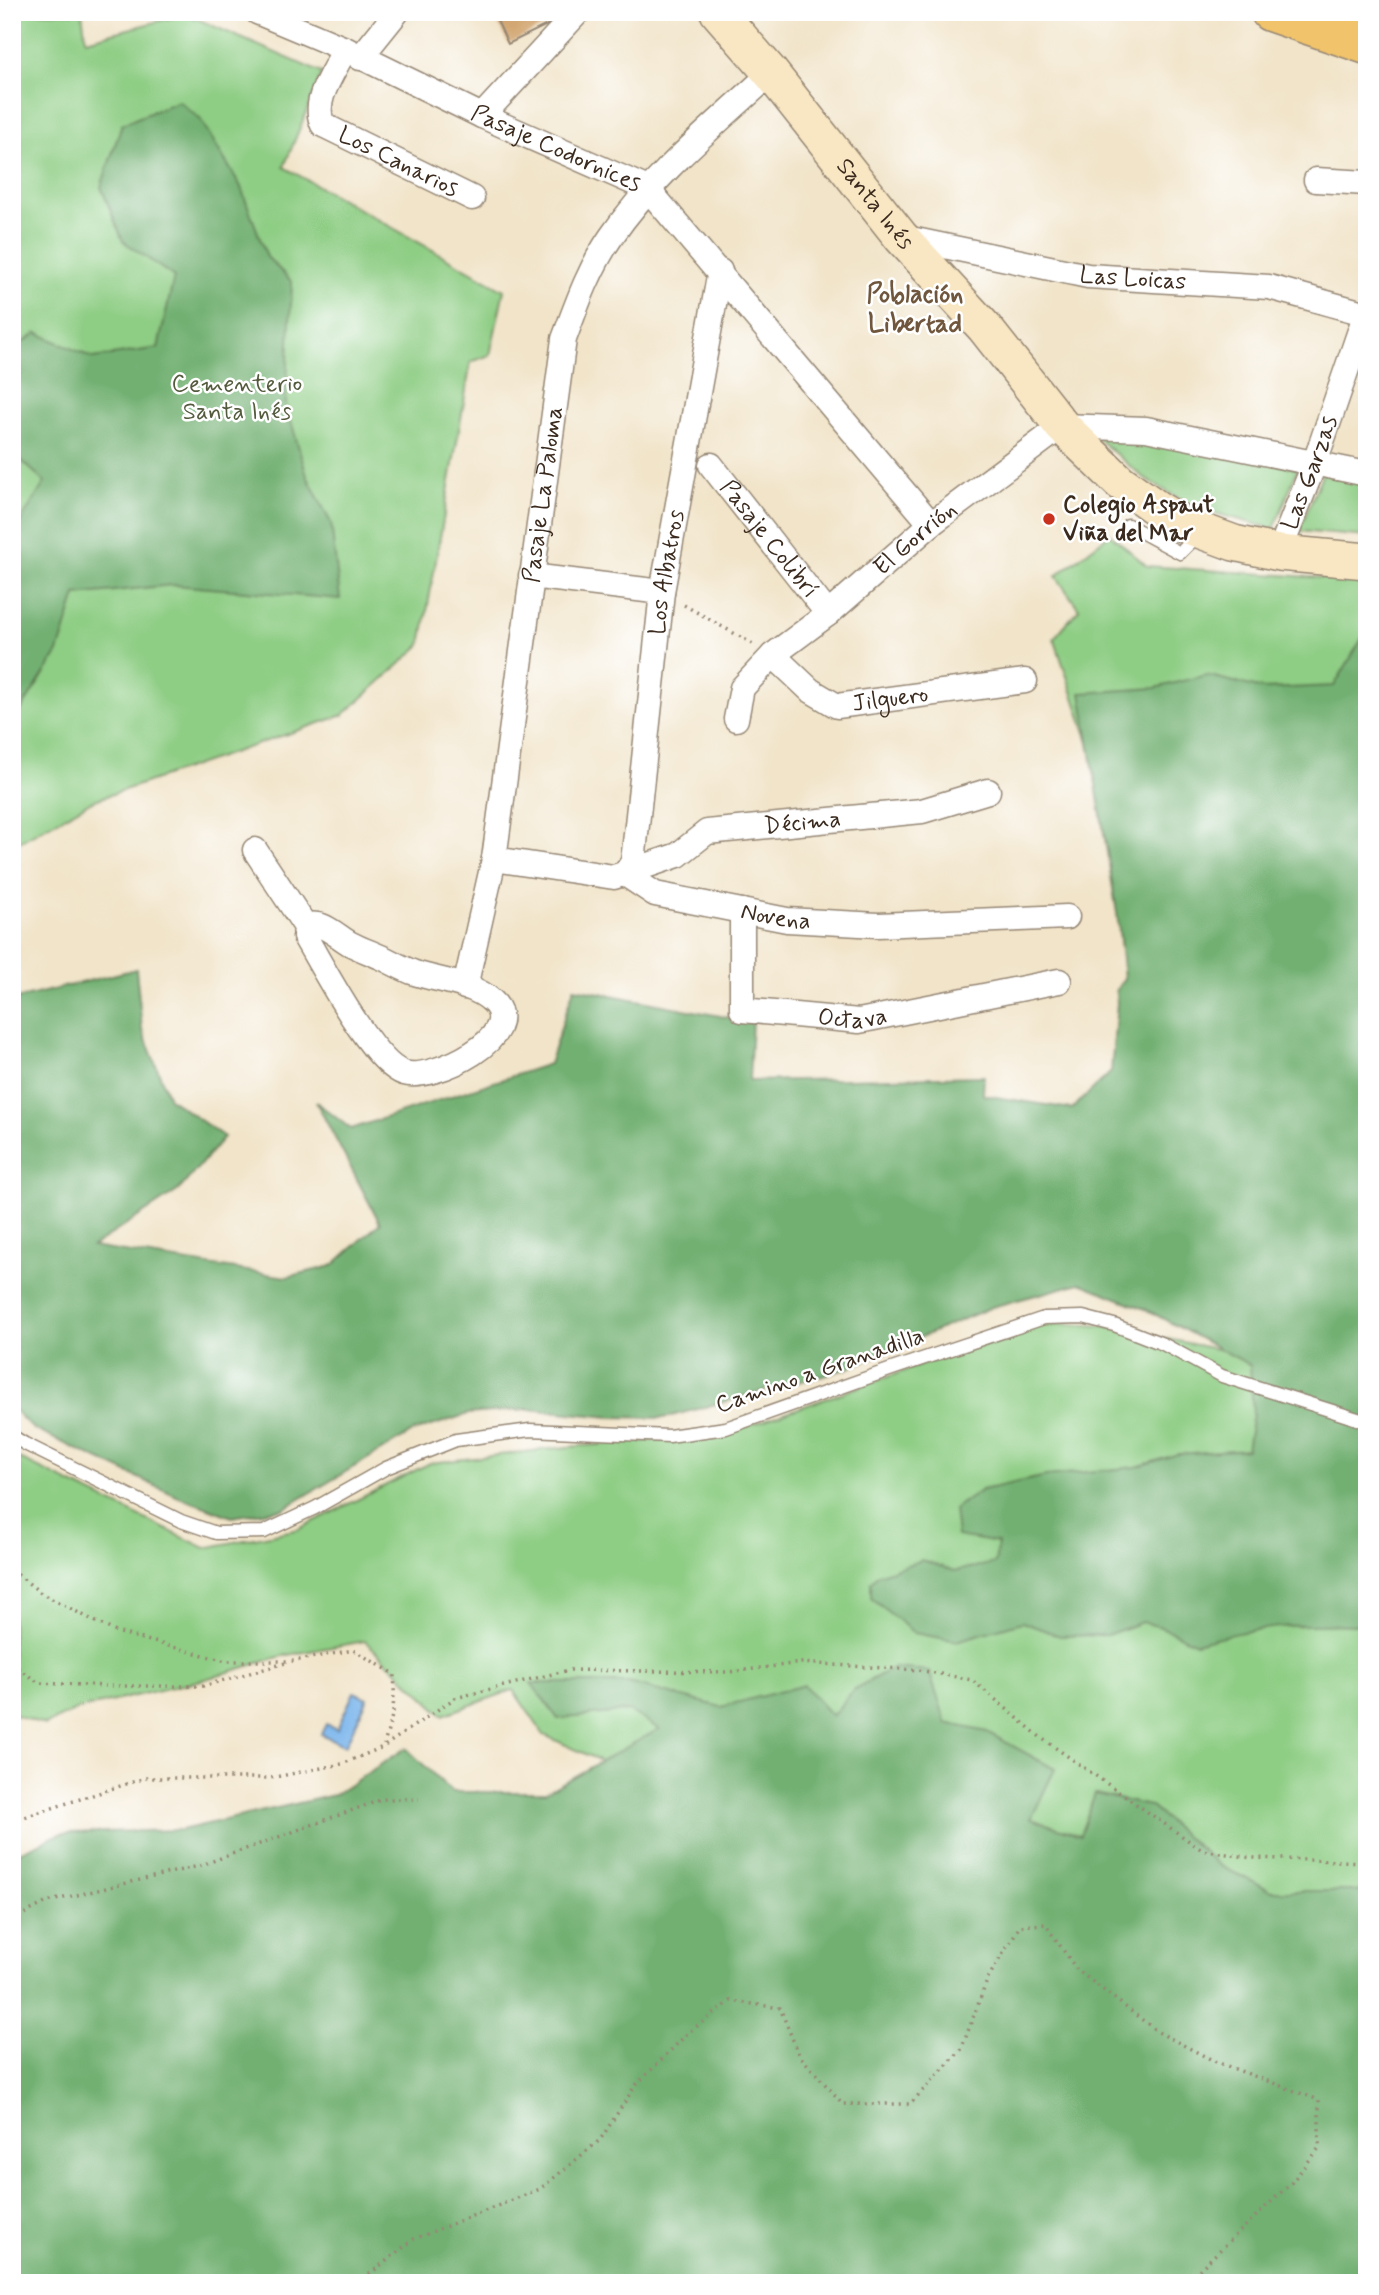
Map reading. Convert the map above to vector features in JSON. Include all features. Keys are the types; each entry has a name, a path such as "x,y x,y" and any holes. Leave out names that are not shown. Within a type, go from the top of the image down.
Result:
{"main road":[{"name":"Santa Inés","path":"718,12 771,73 901,237 984,327 1062,426 1119,482 1158,509 1201,532 1234,543 1279,553 1367,561"},
{"path":"1270,12 1367,45"},
{"path":"1357,12 1367,15"}],"street":[{"name":"Pasaje Codornices","path":"257,12 352,53 482,116 648,188 931,524"},
{"name":"Los Canarios","path":"397,12 352,53 318,104 318,116 323,125 472,198"},
{"path":"482,116 578,12"},
{"name":"Pasaje La Paloma","path":"465,987 494,859 564,340 584,285 610,239 648,188 771,73"},
{"path":"1316,180 1367,183"},
{"name":"Las Loicas","path":"901,237 1088,276 1269,287 1366,314"},
{"name":"Los Albatros","path":"625,874 633,862 662,592 720,271"},
{"name":"Las Garzas","path":"1279,553 1315,462 1366,314"},
{"path":"1062,426 1146,429 1367,474"},
{"name":"El Gorrión","path":"737,719 742,688 773,655 828,614 931,524 1062,426"},
{"name":"Pasaje Colibrí","path":"711,465 828,614"},
{"path":"531,576 662,592"},
{"name":"Jilguero","path":"773,655 810,690 837,706 1025,681"},
{"name":"Décima","path":"625,874 678,855 707,832 922,811 988,791"},
{"path":"255,850 306,927 305,937 369,1043 386,1061 404,1073 423,1074 471,1056 491,1039 500,1022 499,1011 491,1000 465,987 413,972 350,943 319,925 306,927"},
{"path":"494,859 614,877 625,874"},
{"name":"Novena","path":"625,874 655,894 787,920 878,925 1067,917"},
{"name":"Octava","path":"741,911 742,1010 859,1021 1059,981"}],"lane":[{"path":"1128,525 1180,552 1201,532"},
{"name":"Camino a Granadilla","path":"12,1436 181,1521 216,1533 264,1532 315,1508 386,1468 456,1440 530,1430 669,1436 726,1428 1044,1318 1083,1317 1163,1343 1222,1376 1367,1422"}],"path":[{"path":"662,592 773,655"},
{"path":"12,1570 42,1594 116,1632 226,1661 294,1661"},
{"path":"12,1664 39,1683 203,1686 294,1661 353,1650 395,1674 393,1712 383,1747"},
{"path":"12,1821 145,1778 270,1778 342,1764 383,1747 455,1698 569,1671 729,1672 801,1663 919,1670 972,1680 1040,1737 1202,1850 1252,1858 1367,1862"},
{"path":"12,1920 47,1902 199,1866 383,1799 419,1799"},
{"path":"358,2283 414,2239 540,2189 600,2140 635,2086 690,2031 731,2001 780,2008 800,2054 843,2104 910,2104 961,2050 988,1978 1020,1926 1045,1924 1077,1970 1158,2032 1216,2062 1319,2100 1319,2148 1292,2182 1185,2283"}],"green space":[{"name":"Cementerio Santa Inés","path":"12,12 82,13 86,40 186,14 322,73 284,167 504,290 490,355 471,362 421,645 343,715 92,801 12,846"},
{"path":"179,101 200,119 240,185 267,257 292,282 286,404 307,476 331,523 340,599 173,585 76,595 58,652 12,724 12,535 45,482 12,452 12,350 37,333 93,358 158,348 174,277 123,241 101,187 122,124"},
{"path":"1091,433 1150,438 1298,468 1274,529 1196,508 1145,479"},
{"path":"1326,465 1367,474 1367,537 1299,531"},
{"path":"1110,534 1147,566 1367,581 1367,2283 1183,2283 627,1773 544,1735 513,1690 443,1715 365,1641 282,1656 202,1680 76,1710 45,1725 12,1714 12,1455 205,1548 299,1529 430,1463 567,1447 722,1435 1041,1323 1105,1326 1250,1356 1100,774 1054,638 1079,609 1056,576"},
{"path":"1367,630 1367,1625 1281,1627 1196,1643 1161,1627 1142,1622 1107,1635 1060,1636 1022,1622 957,1641 914,1633 871,1598 871,1582 877,1575 922,1560 955,1571 995,1563 998,1543 957,1536 954,1509 982,1490 1046,1476 1136,1467 1178,1454 1247,1449 1253,1414 1250,1365 1147,1310 1080,1283 992,1307 846,1369 664,1418 611,1417 527,1409 468,1414 413,1432 283,1509 232,1517 179,1497 33,1429 12,1408 12,1000 136,969 142,1029 169,1098 224,1137 179,1190 92,1247 287,1277 332,1266 380,1223 316,1102 351,1129 549,1064 574,988 752,1022 749,1081 984,1076 983,1095 1072,1109 1111,1072 1116,991 1124,978 1117,913 1081,693 1155,688 1206,675 1263,689 1334,686"},
{"path":"893,1668 929,1671 946,1723 987,1732 1055,1769 1031,1819 1080,1835 1095,1794 1150,1806 1220,1866 1272,1891 1367,1891 1367,2283 12,2283 12,1855 62,1833 181,1830 334,1795 406,1748 452,1792 546,1792 659,1729 629,1711 558,1719 531,1683 629,1683 721,1707 804,1685 832,1716 854,1689"}],"water":[{"path":"354,1692 368,1698 345,1746 321,1734 326,1724 337,1729"}],"building":[{"path":"493,12 546,12 551,23 508,44"}],"place":[{"name":"Colegio Aspaut Viña del Mar","path":"1049,519"}],"district":[{"name":"Población Libertad","path":"915,310"}]}
